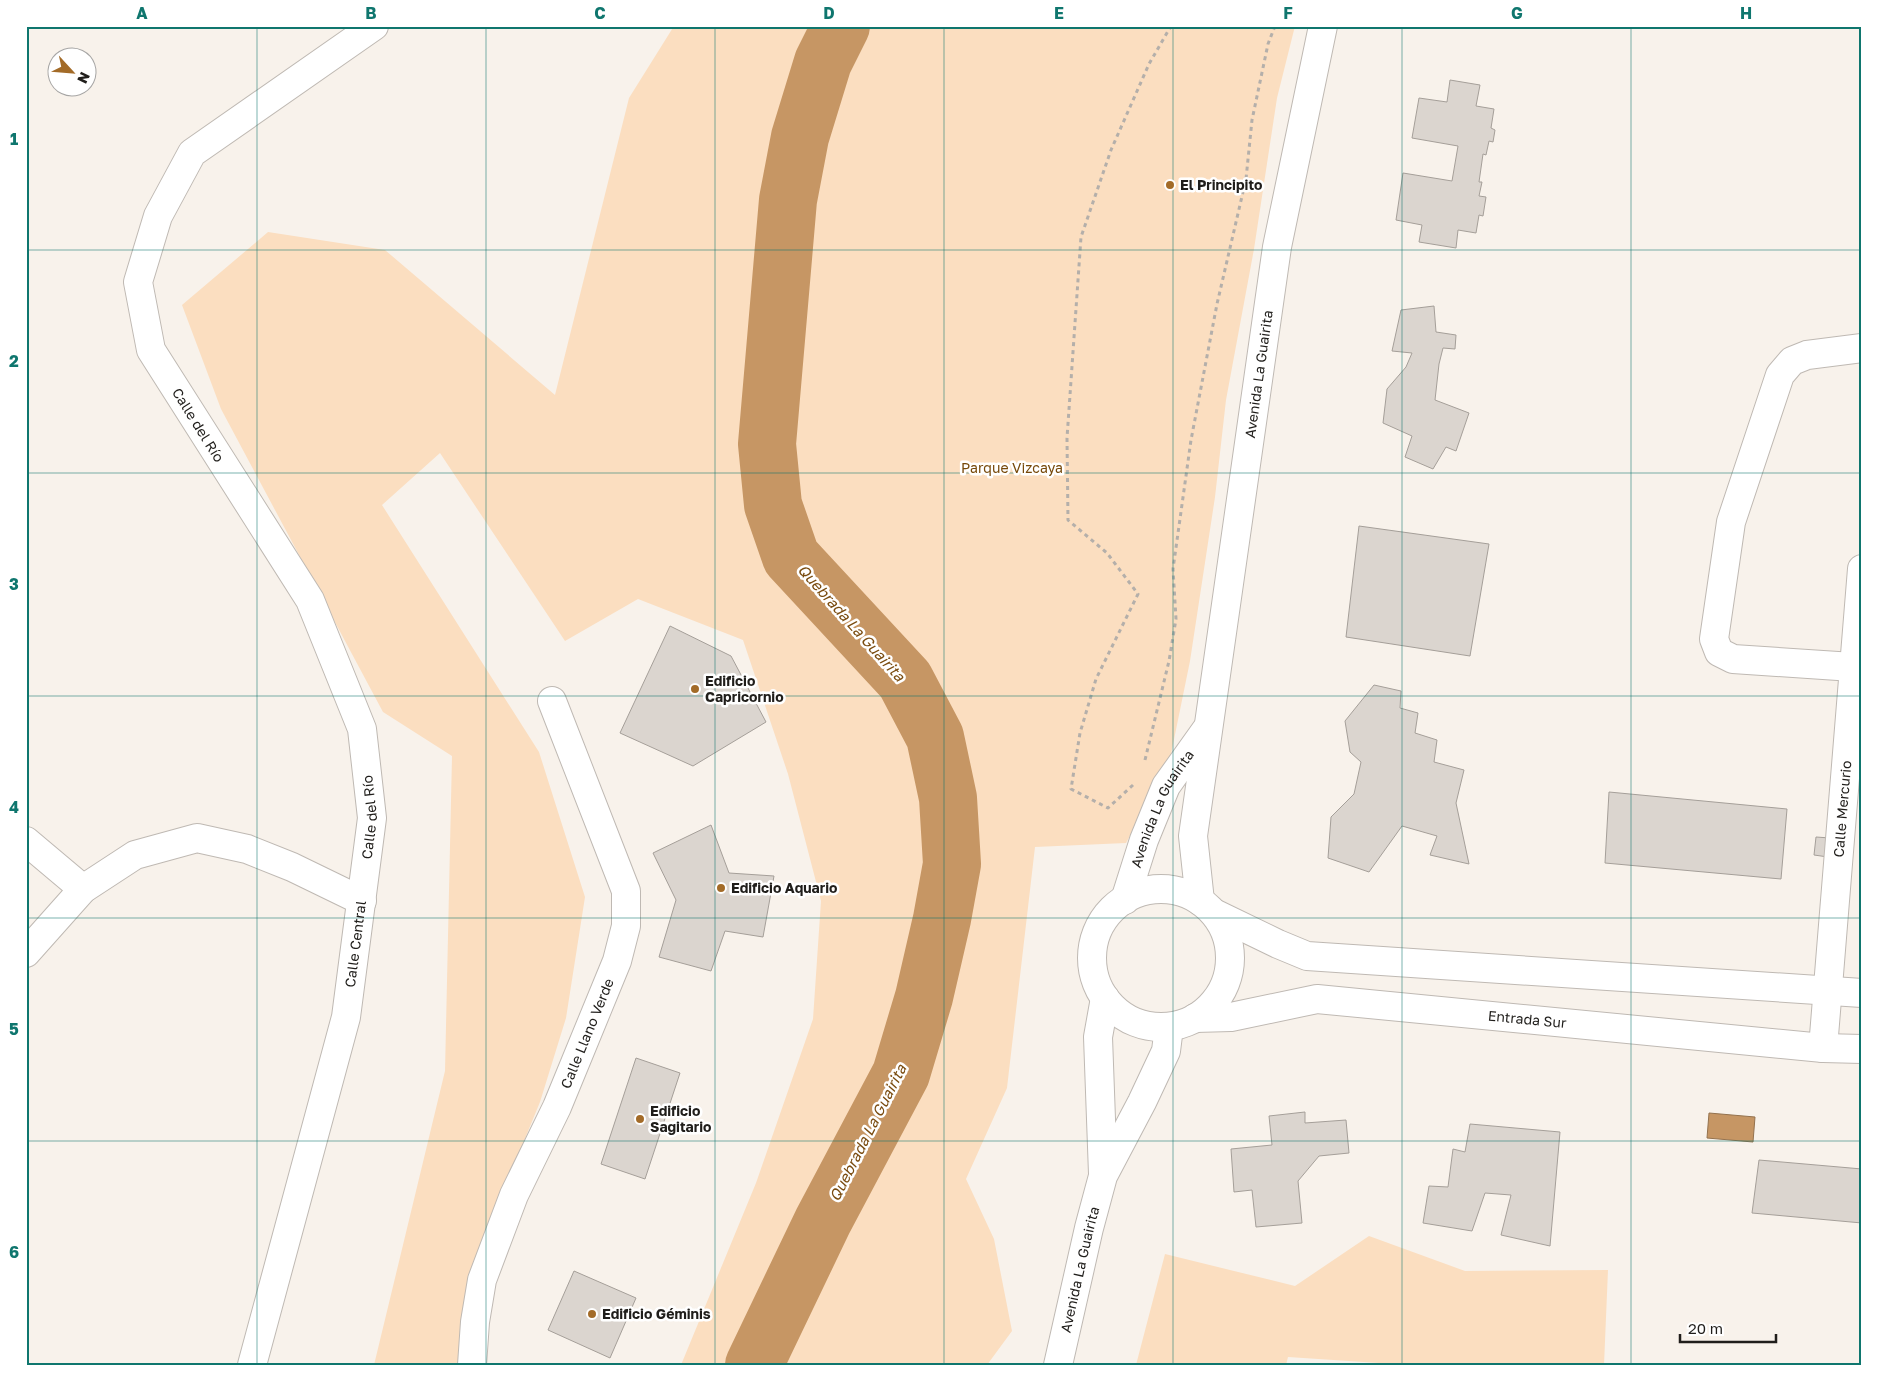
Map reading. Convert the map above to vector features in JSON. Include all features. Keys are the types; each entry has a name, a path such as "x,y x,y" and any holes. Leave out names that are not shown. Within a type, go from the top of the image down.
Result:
{"street":[{"name":"Calle del Río","path":"362,901 372,818 362,729 310,600 151,350 138,282 158,216 192,153 374,26"},
{"name":"Avenida La Guairita","path":"1207,907 1198,874 1193,836 1277,247 1323,26"},
{"path":"1853,667 1733,659 1719,652 1714,639 1731,522 1780,375 1792,361 1807,355 1862,348"},
{"name":"Calle Mercurio","path":"1823,1048 1831,930 1862,569"},
{"name":"Calle Llano Verde","path":"472,1365 475,1322 482,1280 514,1195 557,1107 617,961 626,926 626,891 552,701"},
{"name":"Avenida La Guairita","path":"1125,900 1144,840 1166,786 1210,725"},
{"name":"Calle Central","path":"26,953 83,889 135,855 197,838 247,848 292,867 362,901 346,1017 252,1365"},
{"path":"26,841 83,889"},
{"name":"Avenida La Guairita","path":"1163,889 1183,892 1207,907 1224,928 1229,944 1230,962 1227,979 1219,995 1209,1008 1195,1018 1170,1027 1140,1024 1126,1018 1114,1009 1105,998 1096,981 1092,963 1094,944 1100,926 1111,911 1125,900 1143,892 1163,889"},
{"path":"1207,907 1278,944 1307,956 1862,993"},
{"name":"Avenida La Guairita","path":"1103,1176 1098,1037 1105,998"},
{"name":"Entrada Sur","path":"1195,1018 1231,1017 1316,1000 1823,1048 1862,1049"},
{"name":"Avenida La Guairita","path":"1058,1365 1089,1228 1103,1176 1142,1102 1166,1051 1170,1027"}],"path":[{"path":"1135,783 1108,808 1071,789 1080,733 1096,679 1138,594 1107,553 1068,520 1067,438 1081,237 1119,132 1149,64 1171,26"},
{"path":"1144,767 1169,661 1176,619 1173,569 1190,440 1217,304 1246,179 1254,110 1268,44 1275,26"}],"green space":[{"name":"Parque Vizcaya","path":"674,26 1295,26 1277,98 1254,249 1226,400 1215,497 1190,661 1169,764 1126,843 1035,847 1007,1088 966,1179 994,1239 1012,1331 987,1365 681,1365 756,1183 813,1019 821,901 788,774 743,640 638,599 565,641 440,453 382,505 539,752 585,897 566,1018 540,1102 506,1185 462,1365 374,1365 445,1071 452,756 383,712 221,409 182,305 268,232 385,250 555,395 629,98"},
{"path":"1369,1236 1465,1271 1608,1270 1604,1365 1409,1365 1288,1357 1286,1365 1136,1365 1165,1254 1295,1286"}],"shaded area":[{"path":"1709,1113 1755,1117 1753,1142 1707,1138"}],"building":[{"path":"1450,80 1480,85 1476,106 1494,109 1491,128 1495,130 1493,142 1489,141 1486,155 1483,154 1479,182 1482,182 1479,196 1486,197 1483,216 1479,215 1476,233 1458,230 1456,248 1419,242 1422,225 1396,220 1403,173 1452,181 1458,146 1412,138 1419,98 1447,102"},
{"path":"1434,306 1436,332 1456,335 1455,349 1443,348 1439,364 1435,400 1469,413 1456,451 1446,447 1433,469 1405,457 1412,436 1383,423 1387,389 1406,367 1412,353 1392,351 1401,310"},
{"path":"1359,526 1489,544 1470,656 1346,637"},
{"name":"Edificio Capricornio","path":"670,626 731,656 766,722 693,766 620,733"},
{"path":"1374,685 1401,691 1400,708 1418,713 1415,733 1437,740 1434,762 1464,770 1456,803 1469,864 1430,855 1437,836 1402,826 1369,872 1328,858 1331,817 1354,794 1361,762 1350,752 1345,721"},
{"path":"1609,792 1787,809 1781,879 1605,863"},
{"name":"Edificio Aquario","path":"711,825 729,873 774,876 763,937 725,931 711,971 659,957 676,900 653,853"},
{"path":"1816,837 1830,838 1828,857 1814,855"},
{"name":"Edificio Sagitario","path":"636,1058 680,1073 645,1179 601,1164"},
{"path":"1305,1112 1305,1123 1346,1120 1349,1153 1319,1156 1298,1181 1302,1223 1256,1227 1252,1190 1234,1192 1231,1149 1272,1145 1269,1116"},
{"path":"1470,1124 1560,1132 1550,1246 1501,1235 1511,1195 1485,1193 1472,1231 1423,1223 1429,1186 1448,1187 1453,1149 1465,1152"},
{"path":"1759,1160 1862,1169 1862,1223 1752,1213"},
{"name":"Edificio Géminis","path":"574,1271 636,1298 610,1358 548,1330"}],"waterway":[{"name":"Quebrada La Guairita","path":"754,1365 823,1221 901,1074 924,997 942,919 952,864 948,798 935,737 905,680 791,557 773,505 767,444 788,200 800,137 823,62 841,26"}],"place":[{"name":"El Principito","path":"1170,185"},
{"name":"Edificio Capricornio","path":"695,689"},
{"name":"Edificio Aquario","path":"721,888"},
{"name":"Edificio Sagitario","path":"640,1119"},
{"name":"Edificio Géminis","path":"592,1314"}]}
